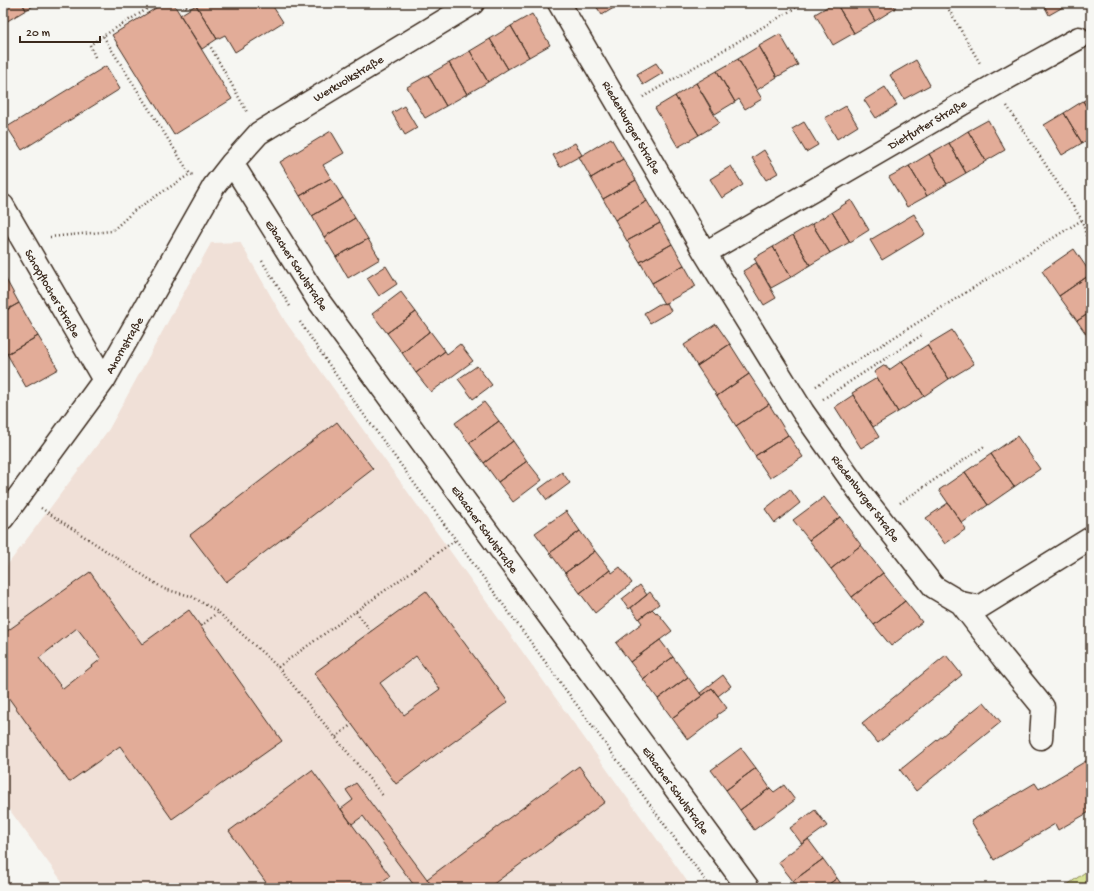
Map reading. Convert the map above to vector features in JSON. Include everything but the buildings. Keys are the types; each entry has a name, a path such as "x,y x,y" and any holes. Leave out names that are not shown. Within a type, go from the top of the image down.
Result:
{"street":[{"name":"Werkvolkstraße","path":"232,163 259,133 473,3"},
{"name":"Riedenburger Straße","path":"559,3 705,252 799,406 879,517 934,586 961,603 980,607 1091,538"},
{"name":"Dietfurter Straße","path":"705,252 1079,38"},
{"name":"Ahornstraße","path":"3,518 104,380 214,186 232,163"},
{"name":"Eibacher Schulstraße","path":"232,163 318,300 748,888"},
{"name":"Schopflocher Straße","path":"3,206 104,380"},
{"path":"961,603 1043,707 1041,738"}],"path":[{"path":"95,57 90,44 157,3"},
{"path":"184,3 188,10"},
{"path":"622,109 804,3"},
{"path":"945,3 993,86 1082,220 1091,255"},
{"path":"103,36 190,174 214,186"},
{"path":"209,44 259,133"},
{"path":"22,239 112,231 135,210 190,174"},
{"path":"799,406 1082,220"},
{"path":"799,406 922,335"},
{"path":"879,517 986,445"},
{"path":"20,494 164,590 191,596 218,612 278,667 384,797"},
{"path":"278,667 480,522"},
{"path":"201,626 218,612"},
{"path":"356,612 371,632"},
{"path":"336,737 352,724"}],"shaded area":[{"path":"240,242 285,321 692,888 67,888 3,801 3,571 109,429 211,243"}],"green space":[{"path":"1091,868 1091,888 1063,888"}]}
